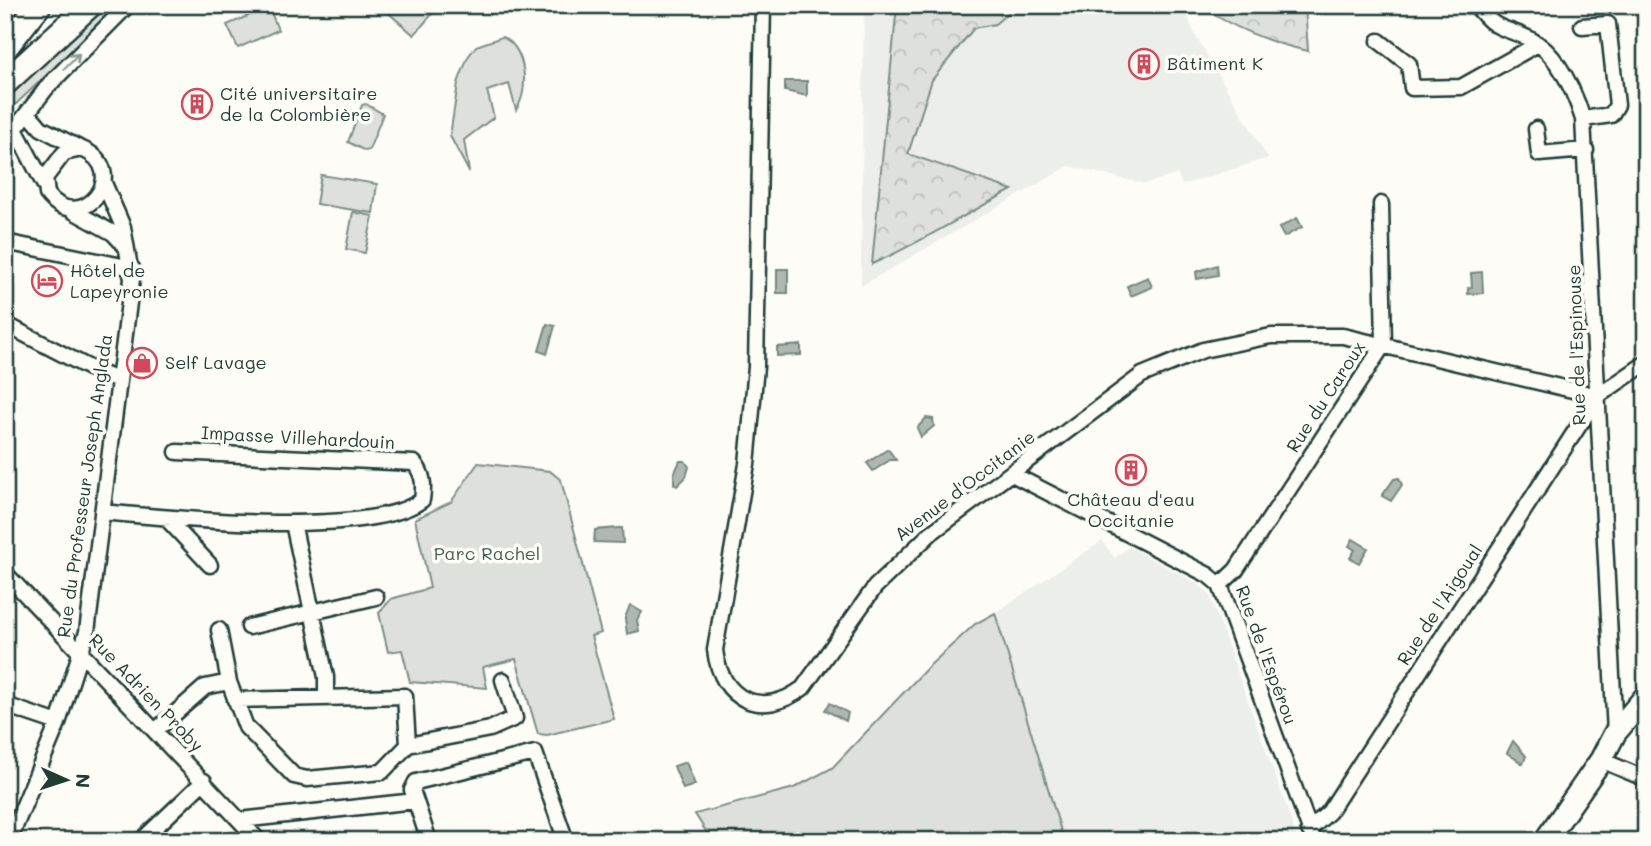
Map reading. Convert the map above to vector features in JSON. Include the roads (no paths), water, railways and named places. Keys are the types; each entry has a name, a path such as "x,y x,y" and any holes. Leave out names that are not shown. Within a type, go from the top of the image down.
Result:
{"main road":[{"path":"5,48 39,5"},
{"path":"35,53 74,5"},
{"path":"5,83 90,5"}],"street":[{"path":"128,5 48,86 29,114 10,125 54,203 113,233 128,249"},
{"name":"Avenue d'Occitanie","path":"763,5 756,367 747,464 715,650 717,670 728,687 755,703 788,699 803,688 855,612 907,552 1142,375 1203,350 1248,339 1300,334 1343,336 1598,396"},
{"name":"Rue de l'Espinouse","path":"1476,5 1490,23 1538,44 1558,67 1577,101 1583,119 1598,396 1608,747"},
{"path":"1582,26 1608,24 1617,107 1611,115 1583,119"},
{"path":"1379,41 1406,61 1412,88 1461,87 1538,44"},
{"name":"Rue du Professeur Joseph Anglada","path":"9,841 58,723 88,632 132,268 123,227 104,183 98,161 41,128 29,114"},
{"path":"1536,129 1539,154 1586,150"},
{"path":"44,184 57,160 65,153 81,149"},
{"path":"73,211 92,201 104,183"},
{"name":"Rue du Caroux","path":"1220,585 1236,570 1384,344 1381,204"},
{"path":"5,242 132,268"},
{"path":"5,324 118,380"},
{"path":"1598,396 1646,363"},
{"name":"Rue de l'Aigoual","path":"1311,836 1598,396"},
{"name":"Impasse Villehardouin","path":"102,512 167,519 293,523 347,520 413,508 422,500 424,485 420,470 414,463 177,452"},
{"name":"Rue de l'Espérou","path":"1013,474 1208,575 1220,585 1311,836"},
{"path":"167,519 210,565"},
{"path":"293,523 326,677 326,698"},
{"name":"Rue Adrien Proby","path":"5,573 259,841"},
{"path":"249,627 376,597"},
{"path":"219,630 234,700 246,727 294,776 307,779 382,772 408,745 490,729 515,718 503,680"},
{"path":"1545,841 1641,701 1646,680"},
{"path":"155,731 205,687 229,682"},
{"path":"234,700 405,696 408,745"},
{"path":"5,705 58,723"},
{"path":"1608,747 1646,779"},
{"path":"1534,841 1595,755 1608,747"},
{"path":"429,841 412,790 416,782 535,753 566,841"},
{"path":"141,841 204,780"},
{"path":"240,820 415,802"}],"place":[{"name":"Bâtiment K","path":"1144,64"},
{"name":"Cité universitaire de la Colombière","path":"197,104"},
{"name":"Hôtel de Lapeyronie","path":"47,281"},
{"name":"Self Lavage","path":"142,363"},
{"name":"Château d'eau Occitanie","path":"1131,470"}],"park label":[{"name":"Parc Rachel","path":"487,554"}]}
